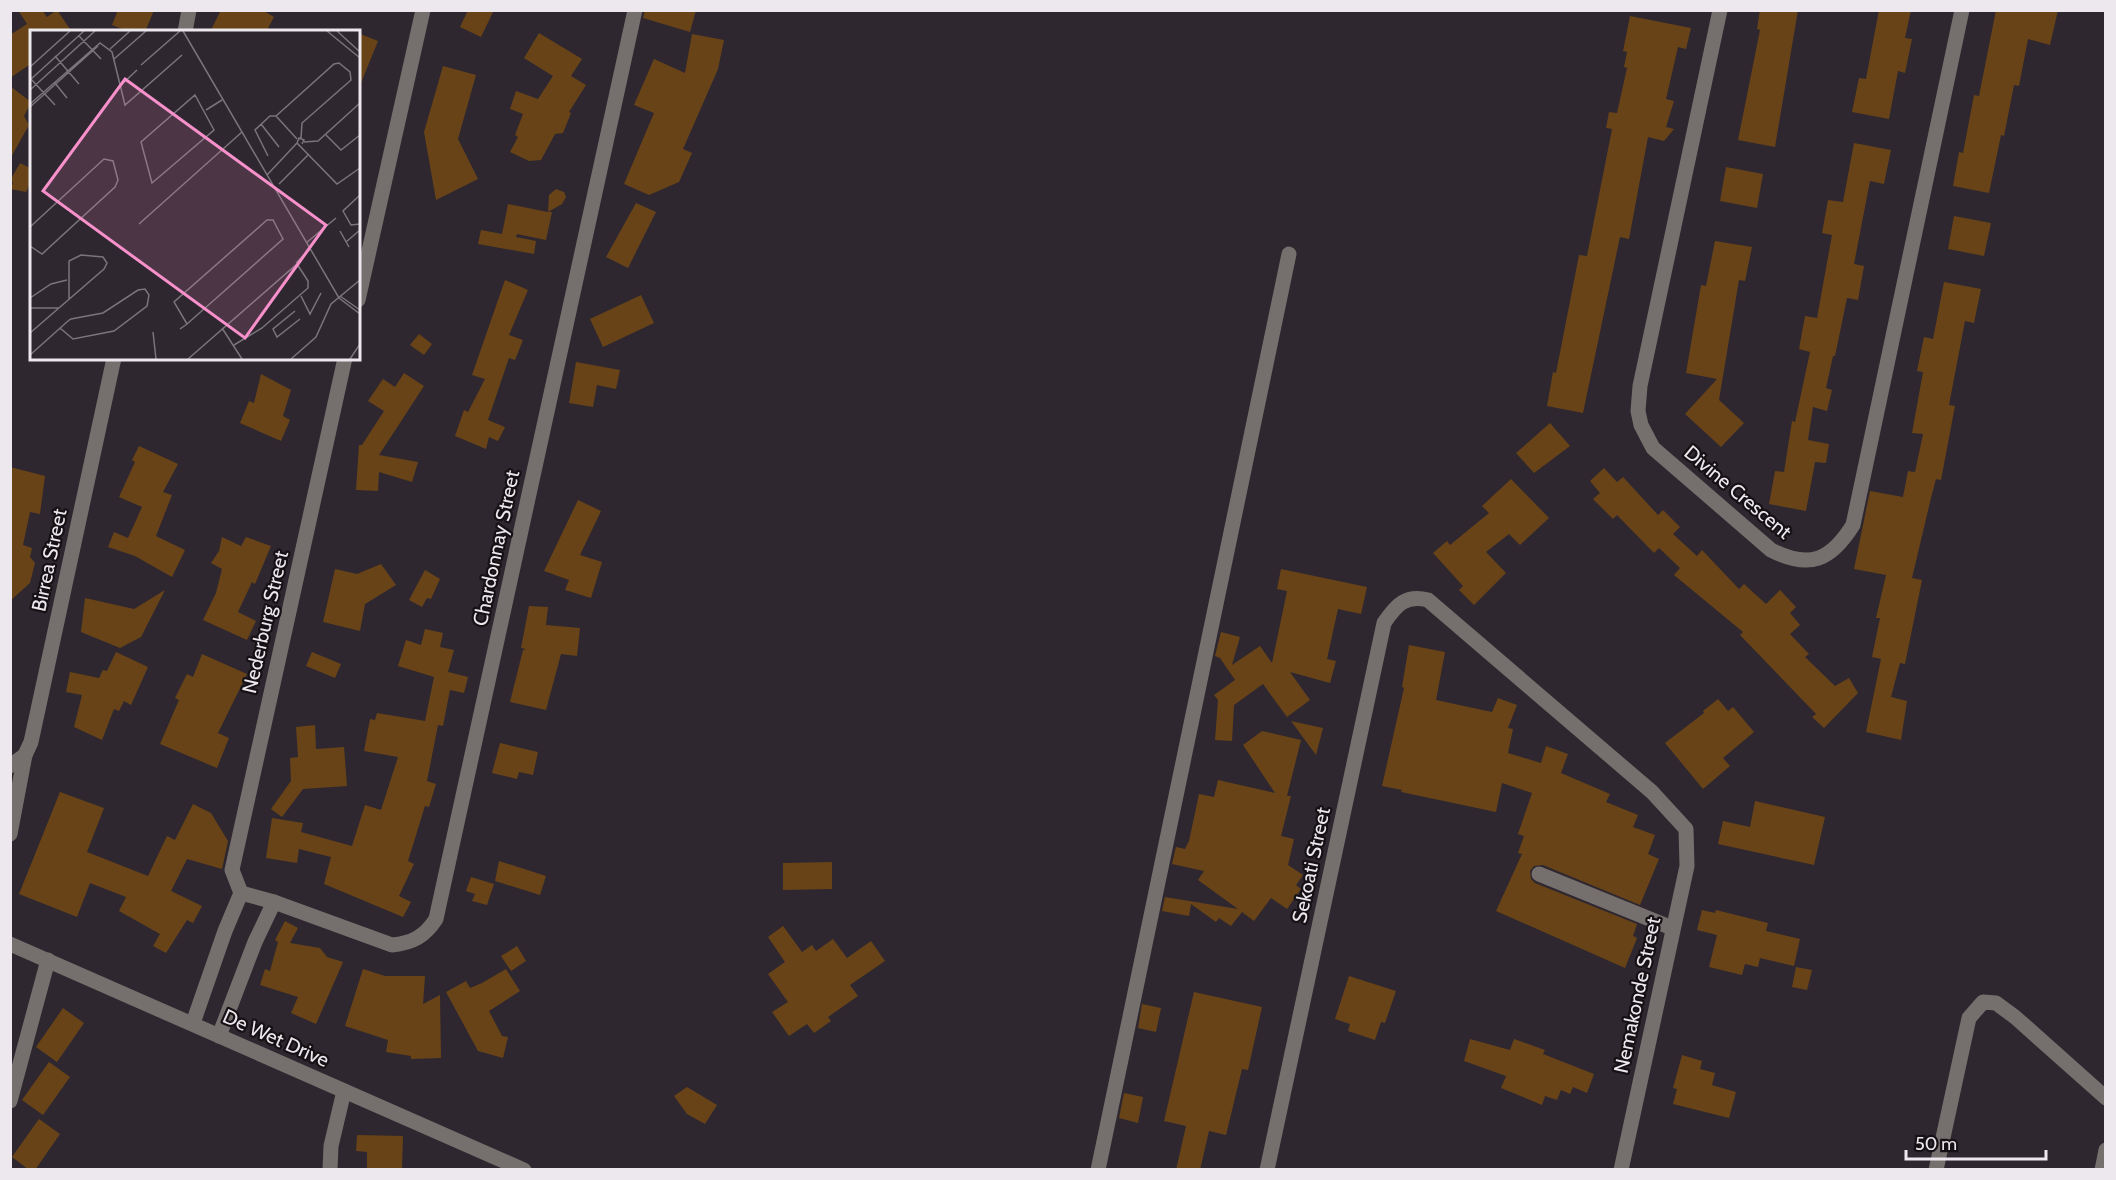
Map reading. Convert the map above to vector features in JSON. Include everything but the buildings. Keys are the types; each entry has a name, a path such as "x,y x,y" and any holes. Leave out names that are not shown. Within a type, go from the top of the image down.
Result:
{"street":[{"path":"185,30 189,10"},
{"path":"360,291 423,10"},
{"name":"Chardonnay Street","path":"274,902 392,945 407,944 419,938 436,919 635,10"},
{"name":"Divine Crescent","path":"1720,10 1640,386 1638,411 1641,425 1653,448 1771,550 1784,557 1818,560 1836,550 1853,525 1962,10"},
{"path":"1098,1170 1289,254"},
{"name":"Birrea Street","path":"10,834 16,762 35,726 114,360"},
{"name":"Nederburg Street","path":"241,893 232,870 345,360"},
{"name":"Sekoati Street","path":"1267,1170 1384,623 1393,609 1406,599 1419,597 1428,600"},
{"name":"Nemakonde Street","path":"1428,600 1652,792 1686,829 1687,866 1621,1170"},
{"path":"1539,874 1672,928"},
{"path":"193,1023 225,931 241,893 274,902 255,942 219,1036"},
{"name":"De Wet Drive","path":"10,944 524,1170"},
{"path":"10,1101 48,960"},
{"path":"1936,1170 1969,1018 1983,1002 1996,1003 2014,1017 2106,1098"},
{"path":"330,1170 331,1146 344,1091"},
{"path":"2102,1170 2106,1150"}]}
